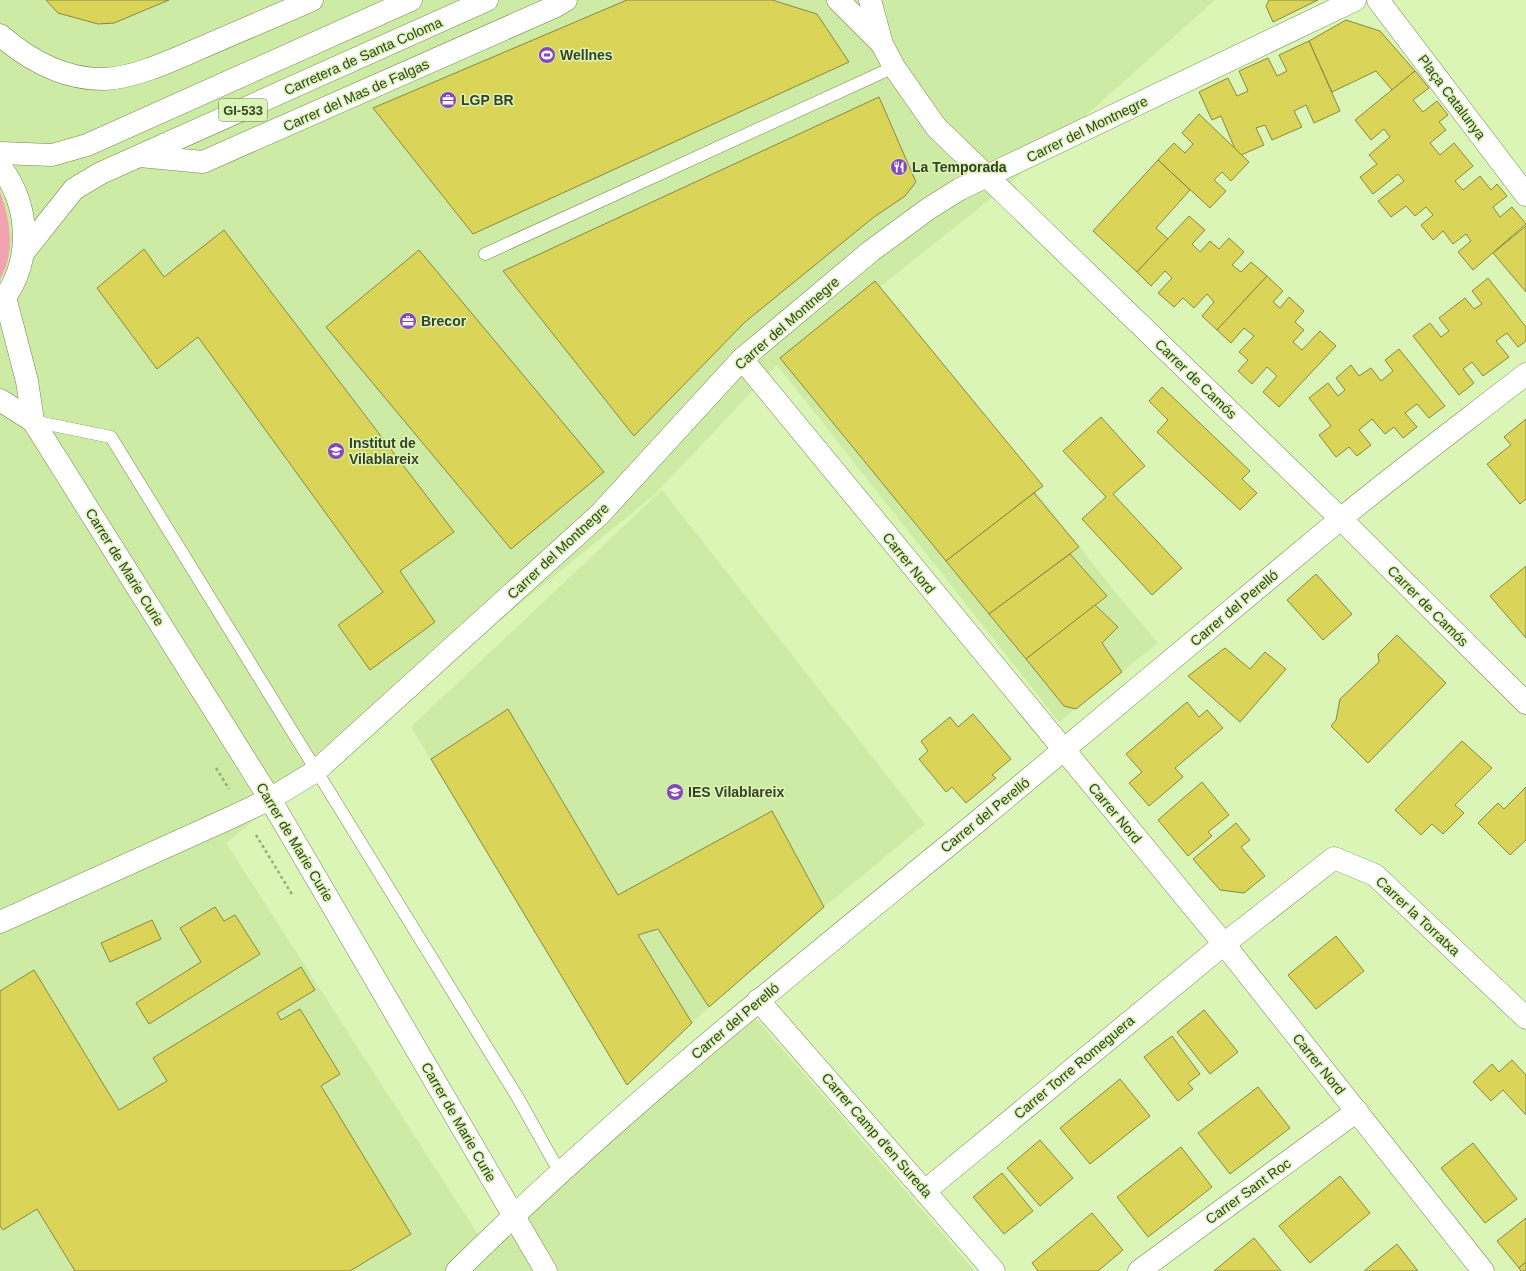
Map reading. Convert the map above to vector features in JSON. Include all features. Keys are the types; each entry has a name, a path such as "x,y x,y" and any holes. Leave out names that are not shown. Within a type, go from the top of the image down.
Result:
{"street":[{"path":"0,35 14,47 42,64 74,76 105,79 139,72 172,60 312,0"},
{"name":"GI-533","path":"0,153 52,155 87,145 411,0"},
{"name":"Carretera de Santa Coloma","path":"23,253 74,189 101,173 487,0"},
{"name":"Carrer del Mas de Falgas","path":"140,156 203,162 554,7 566,0"},
{"name":"Carrer de Camós","path":"838,0 882,44"},
{"name":"Carrer de Camós","path":"870,0 882,44 894,67 936,127 1525,700"},
{"name":"Carrer del Montnegre","path":"0,922 270,799 316,772 600,514 742,359 872,251 928,209 960,189 1355,0"},
{"name":"Plaça Catalunya","path":"1378,0 1526,195"},
{"name":"GI-533","path":"0,166 8,177 21,206 24,221 23,253 18,274 3,300"},
{"name":"Carrer de Marie Curie","path":"3,300 27,381 33,420 270,799 546,1271"},
{"name":"Carrer Nord","path":"742,359 1063,751 1224,944 1483,1271"},
{"name":"Carrer del Perelló","path":"457,1271 513,1216 633,1107 758,1000 1063,751 1340,519 1526,374"},
{"name":"Carrer de Marie Curie","path":"0,400 33,420"},
{"name":"Carrer la Torratxa","path":"1224,944 1334,858 1375,875 1526,1018"},
{"name":"Carrer Torre Romeguera","path":"925,1191 1224,944"},
{"name":"Carrer Camp d'en Sureda","path":"758,1000 994,1271"},
{"name":"Carrer Sant Roc","path":"1139,1271 1357,1111"}],"lane":[{"path":"485,254 894,67"},
{"name":"Carrer de Marie Curie","path":"33,420 111,438 514,1092 560,1173"}],"shaded area":[{"path":"0,0 1215,0 1009,184 877,289 1115,592 1158,643 1059,722 777,365 654,495 226,843 484,1244 750,1012 975,1271 0,1271"},
{"path":"0,192 9,225 10,247 5,269 0,279"},
{"name":"IES Vilablareix","path":"662,490 925,824 824,907 709,1007 627,1085 411,727"}],"building":[{"path":"46,0 169,0 114,23 98,24 58,13"},
{"path":"627,0 772,0 817,14 849,62 473,234 373,108"},
{"path":"1269,0 1318,0 1273,22 1266,6"},
{"path":"1346,20 1380,31 1415,71 1392,90 1376,71 1332,92 1309,41"},
{"path":"1309,41 1340,111 1314,123 1306,105 1294,111 1302,127 1272,140 1265,125 1256,128 1264,145 1241,155 1235,149 1221,116 1212,120 1199,92 1228,78 1237,96 1248,91 1239,71 1268,58 1277,76 1287,71 1279,55"},
{"path":"1415,71 1429,88 1413,100 1423,112 1437,101 1448,115 1439,122 1446,130 1430,143 1440,155 1454,143 1473,166 1455,181 1463,190 1480,176 1491,190 1497,184 1507,196 1493,207 1500,217 1512,207 1526,224 1473,270 1458,252 1471,241 1466,234 1453,244 1443,231 1433,240 1421,225 1433,215 1426,207 1415,216 1406,206 1391,217 1378,201 1404,181 1398,174 1373,194 1360,177 1377,164 1369,155 1390,137 1384,129 1371,140 1355,120"},
{"path":"879,97 916,182 905,196 874,217 745,322 634,436 503,271"},
{"path":"1199,114 1249,162 1231,181 1222,172 1214,180 1226,191 1210,208 1158,160 1174,143 1185,153 1193,144 1182,133"},
{"path":"1158,160 1190,190 1156,228 1168,239 1137,272 1093,231"},
{"path":"1189,216 1205,230 1192,244 1200,252 1210,241 1219,249 1229,238 1244,252 1232,265 1241,272 1251,262 1267,276 1217,330 1202,316 1214,302 1207,294 1194,308 1183,298 1174,307 1158,293 1172,278 1165,271 1151,286 1137,272"},
{"path":"1526,226 1526,292 1493,253"},
{"name":"Institut de Vilablareix","path":"224,230 454,532 400,571 435,622 370,670 338,625 383,592 198,337 157,369 97,288 144,249 164,277"},
{"path":"419,250 604,472 511,549 326,327"},
{"path":"1267,276 1283,291 1273,302 1280,308 1289,297 1304,311 1295,322 1304,330 1293,342 1302,350 1320,331 1336,346 1279,407 1263,392 1277,376 1267,367 1252,384 1238,371 1248,360 1239,352 1254,336 1244,328 1231,343 1217,330"},
{"path":"1488,278 1526,327 1526,341 1518,347 1507,333 1496,341 1509,357 1483,376 1472,362 1463,369 1474,383 1459,395 1413,336 1430,323 1441,337 1449,331 1439,318 1465,298 1474,309 1482,304 1472,291"},
{"path":"875,281 1043,486 946,561 780,358"},
{"path":"1399,349 1445,406 1429,418 1417,404 1405,413 1417,427 1403,438 1394,427 1385,434 1372,419 1359,430 1371,445 1357,456 1349,447 1336,457 1319,435 1331,426 1309,398 1328,383 1338,396 1345,390 1336,378 1351,365 1359,376 1371,368 1381,381 1393,371 1385,360"},
{"path":"1162,387 1250,471 1242,479 1257,493 1240,510 1157,432 1168,420 1149,401"},
{"path":"1101,417 1145,466 1113,494 1182,568 1152,595 1082,519 1106,497 1063,451"},
{"path":"1526,419 1526,499 1520,504 1487,464 1511,445 1504,437"},
{"path":"1034,493 1079,547 989,614 946,561"},
{"path":"1070,554 1107,596 1026,659 989,614"},
{"path":"1526,566 1526,638 1490,596"},
{"path":"1316,574 1352,614 1323,640 1287,600"},
{"path":"1095,605 1118,627 1102,643 1122,672 1076,709 1064,706 1026,659"},
{"path":"1397,635 1446,683 1368,763 1331,726 1336,720 1340,699 1379,662 1378,654"},
{"path":"1225,648 1250,669 1265,652 1286,669 1240,722 1188,676"},
{"path":"1187,702 1199,717 1207,710 1223,728 1175,768 1183,777 1149,806 1129,783 1142,772 1126,754"},
{"name":"IES Vilablareix","path":"508,709 618,895 772,811 824,907 709,1007 658,929 638,935 692,1023 627,1085 431,759"},
{"path":"973,714 1011,759 992,775 996,778 966,803 952,787 946,792 919,759 928,751 921,741 950,717 958,727"},
{"path":"1462,741 1492,768 1455,805 1464,813 1443,834 1432,824 1421,835 1395,810"},
{"path":"1202,782 1229,815 1208,832 1212,836 1188,856 1158,820"},
{"path":"1526,787 1526,840 1510,855 1478,823 1498,803 1504,809"},
{"path":"1236,823 1250,840 1241,847 1265,876 1244,893 1220,890 1193,859"},
{"path":"215,907 224,921 235,915 260,954 149,1024 136,1003 201,962 180,928"},
{"path":"152,920 161,939 110,962 101,943"},
{"path":"1336,936 1364,971 1316,1009 1288,975"},
{"path":"301,967 315,990 277,1013 281,1020 300,1009 340,1074 321,1086 411,1234 350,1271 75,1271 37,1209 3,1230 0,1226 0,991 34,970 119,1110 167,1081 153,1058"},
{"path":"1204,1010 1238,1052 1210,1074 1177,1032"},
{"path":"1172,1036 1200,1074 1188,1083 1193,1089 1178,1101 1144,1057"},
{"path":"1512,1060 1526,1075 1526,1115 1503,1090 1491,1101 1473,1082 1492,1064 1499,1072"},
{"path":"1120,1079 1150,1116 1090,1164 1060,1128"},
{"path":"1258,1087 1290,1128 1230,1174 1198,1133"},
{"path":"1040,1140 1073,1178 1040,1206 1007,1168"},
{"path":"1473,1143 1517,1199 1485,1223 1441,1168"},
{"path":"1181,1147 1212,1187 1148,1237 1117,1197"},
{"path":"1002,1173 1033,1211 1004,1234 973,1197"},
{"path":"1340,1176 1370,1213 1310,1263 1279,1226"},
{"path":"1092,1213 1123,1250 1098,1271 1038,1271 1032,1263"},
{"path":"1526,1218 1526,1262 1519,1268 1497,1241"},
{"path":"1254,1238 1281,1271 1214,1271"},
{"path":"1397,1244 1418,1271 1364,1271"},
{"path":"1526,1262 1526,1271 1521,1271 1519,1268"}],"place":[{"name":"Wellnes","path":"547,55"},
{"name":"LGP BR","path":"448,100"},
{"name":"La Temporada","path":"899,167"},
{"name":"Brecor","path":"408,321"},
{"name":"Institut de Vilablareix","path":"336,451"},
{"name":"IES Vilablareix","path":"675,792"}]}
